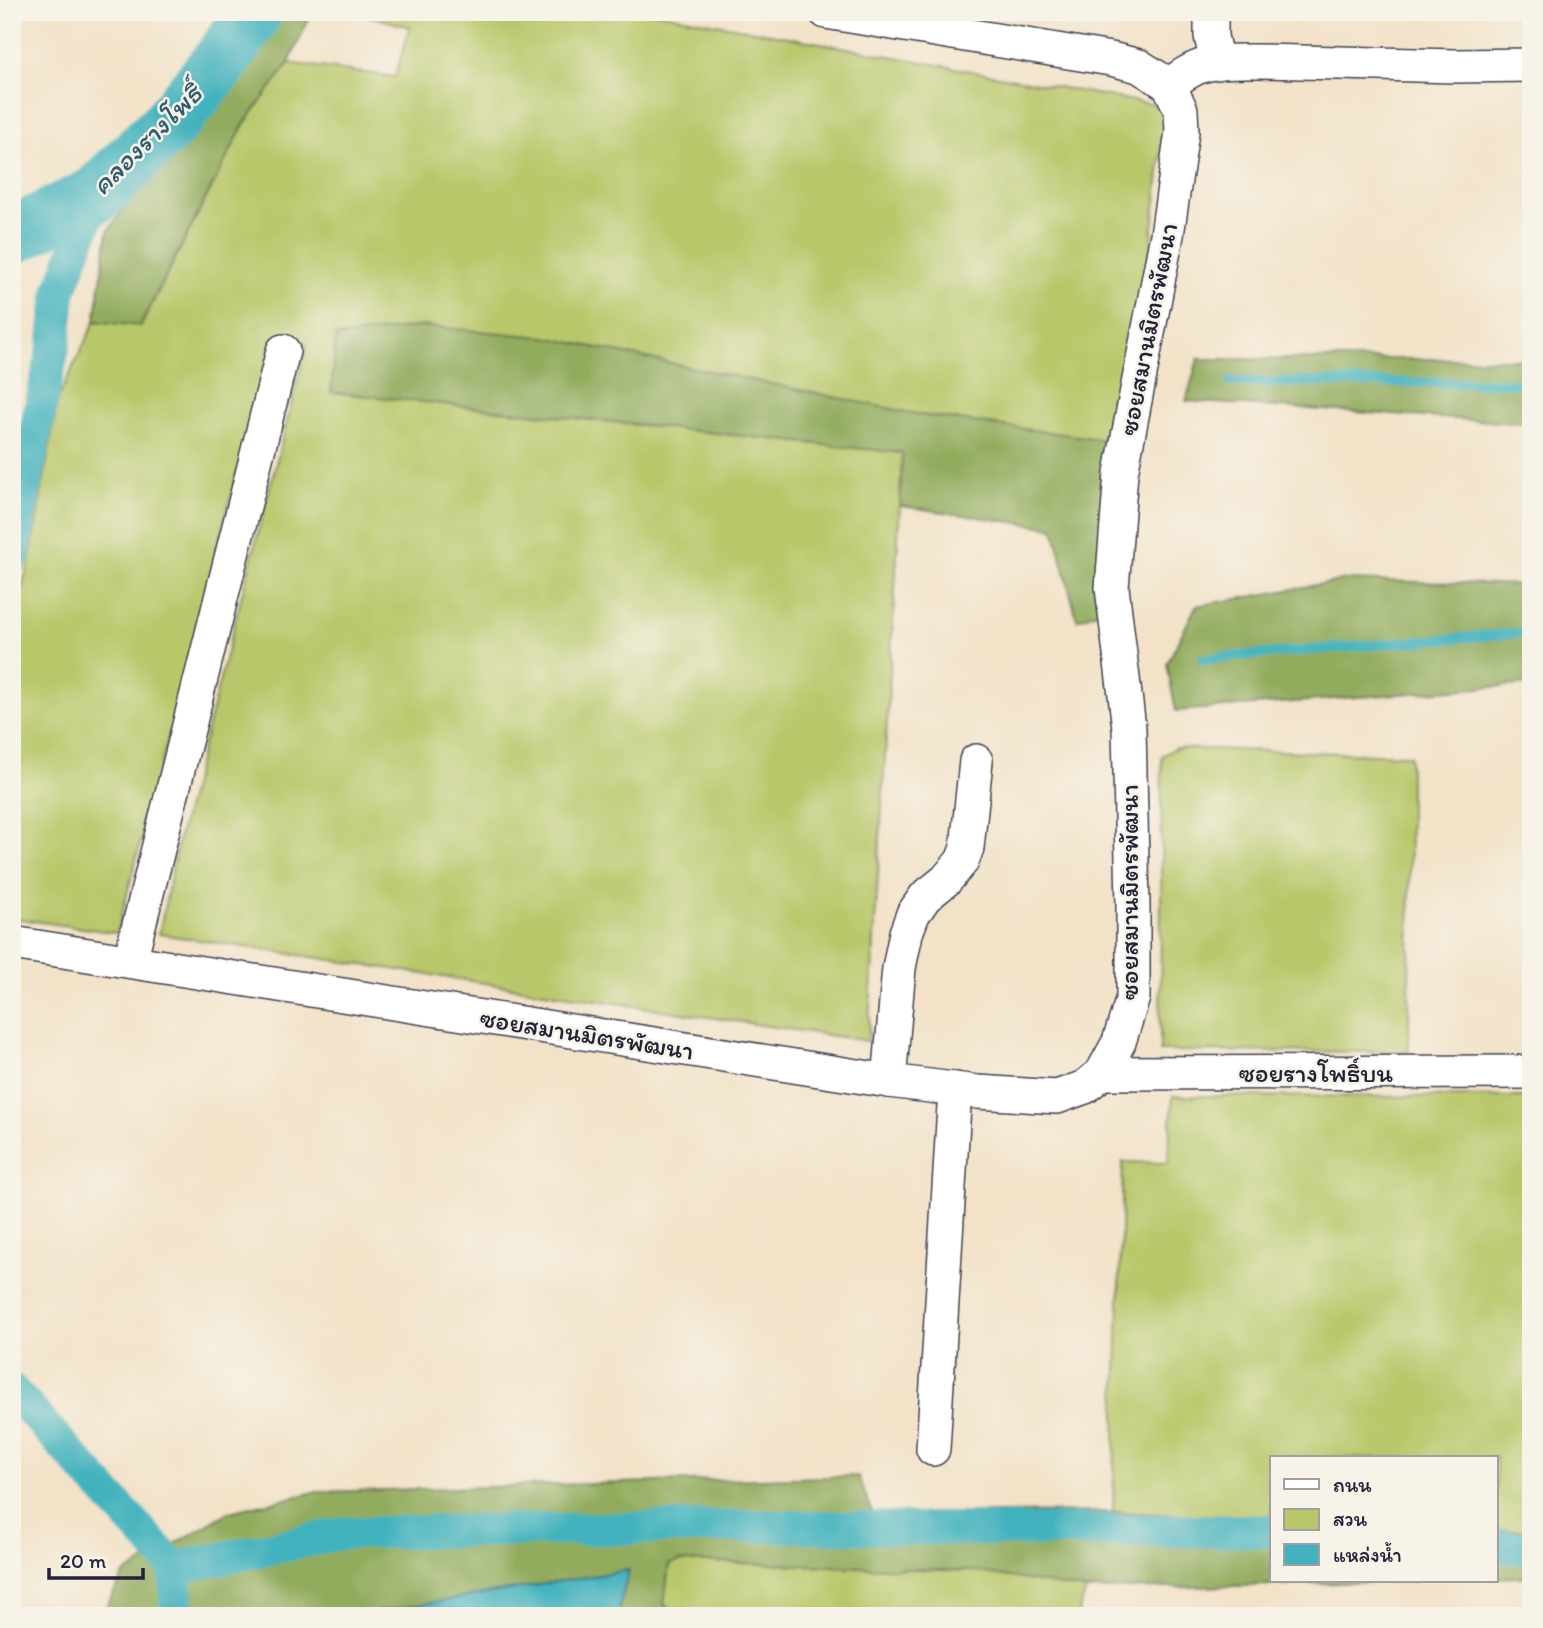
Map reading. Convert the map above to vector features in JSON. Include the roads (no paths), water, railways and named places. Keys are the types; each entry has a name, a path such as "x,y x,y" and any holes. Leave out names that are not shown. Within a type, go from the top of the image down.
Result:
{"street":[{"path":"826,12 1111,59 1139,66 1169,85 1203,65 1217,63 1258,61 1455,66 1531,65"},
{"path":"1211,12 1211,36 1217,63"},
{"name":"ซอยสมานมิตรพัฒนา","path":"12,943 889,1081 1057,1097 1085,1087 1102,1073 1119,1042 1133,998 1129,728 1112,588 1121,473 1167,235 1182,132 1181,110 1169,85"},
{"path":"130,961 283,352"},
{"path":"889,1081 899,968 906,933 913,914 925,897 946,880 962,861 968,848 976,761"},
{"name":"ซอยรางโพธิ์บน","path":"1102,1073 1531,1072"},
{"path":"933,1448 955,1089"}],"water":[{"path":"629,1570 617,1616 298,1616 375,1612"}],"waterway":[{"name":"คลองรางโพธิ์","path":"12,236 96,195 169,124 224,57 254,12"},
{"path":"12,557 54,345 60,291 96,195"},
{"path":"1230,382 1531,383"},
{"path":"1202,659 1531,632"},
{"path":"12,1390 175,1568 176,1616"},
{"path":"175,1568 345,1533 767,1526 1270,1531"},
{"path":"1498,1546 1531,1549"}]}
